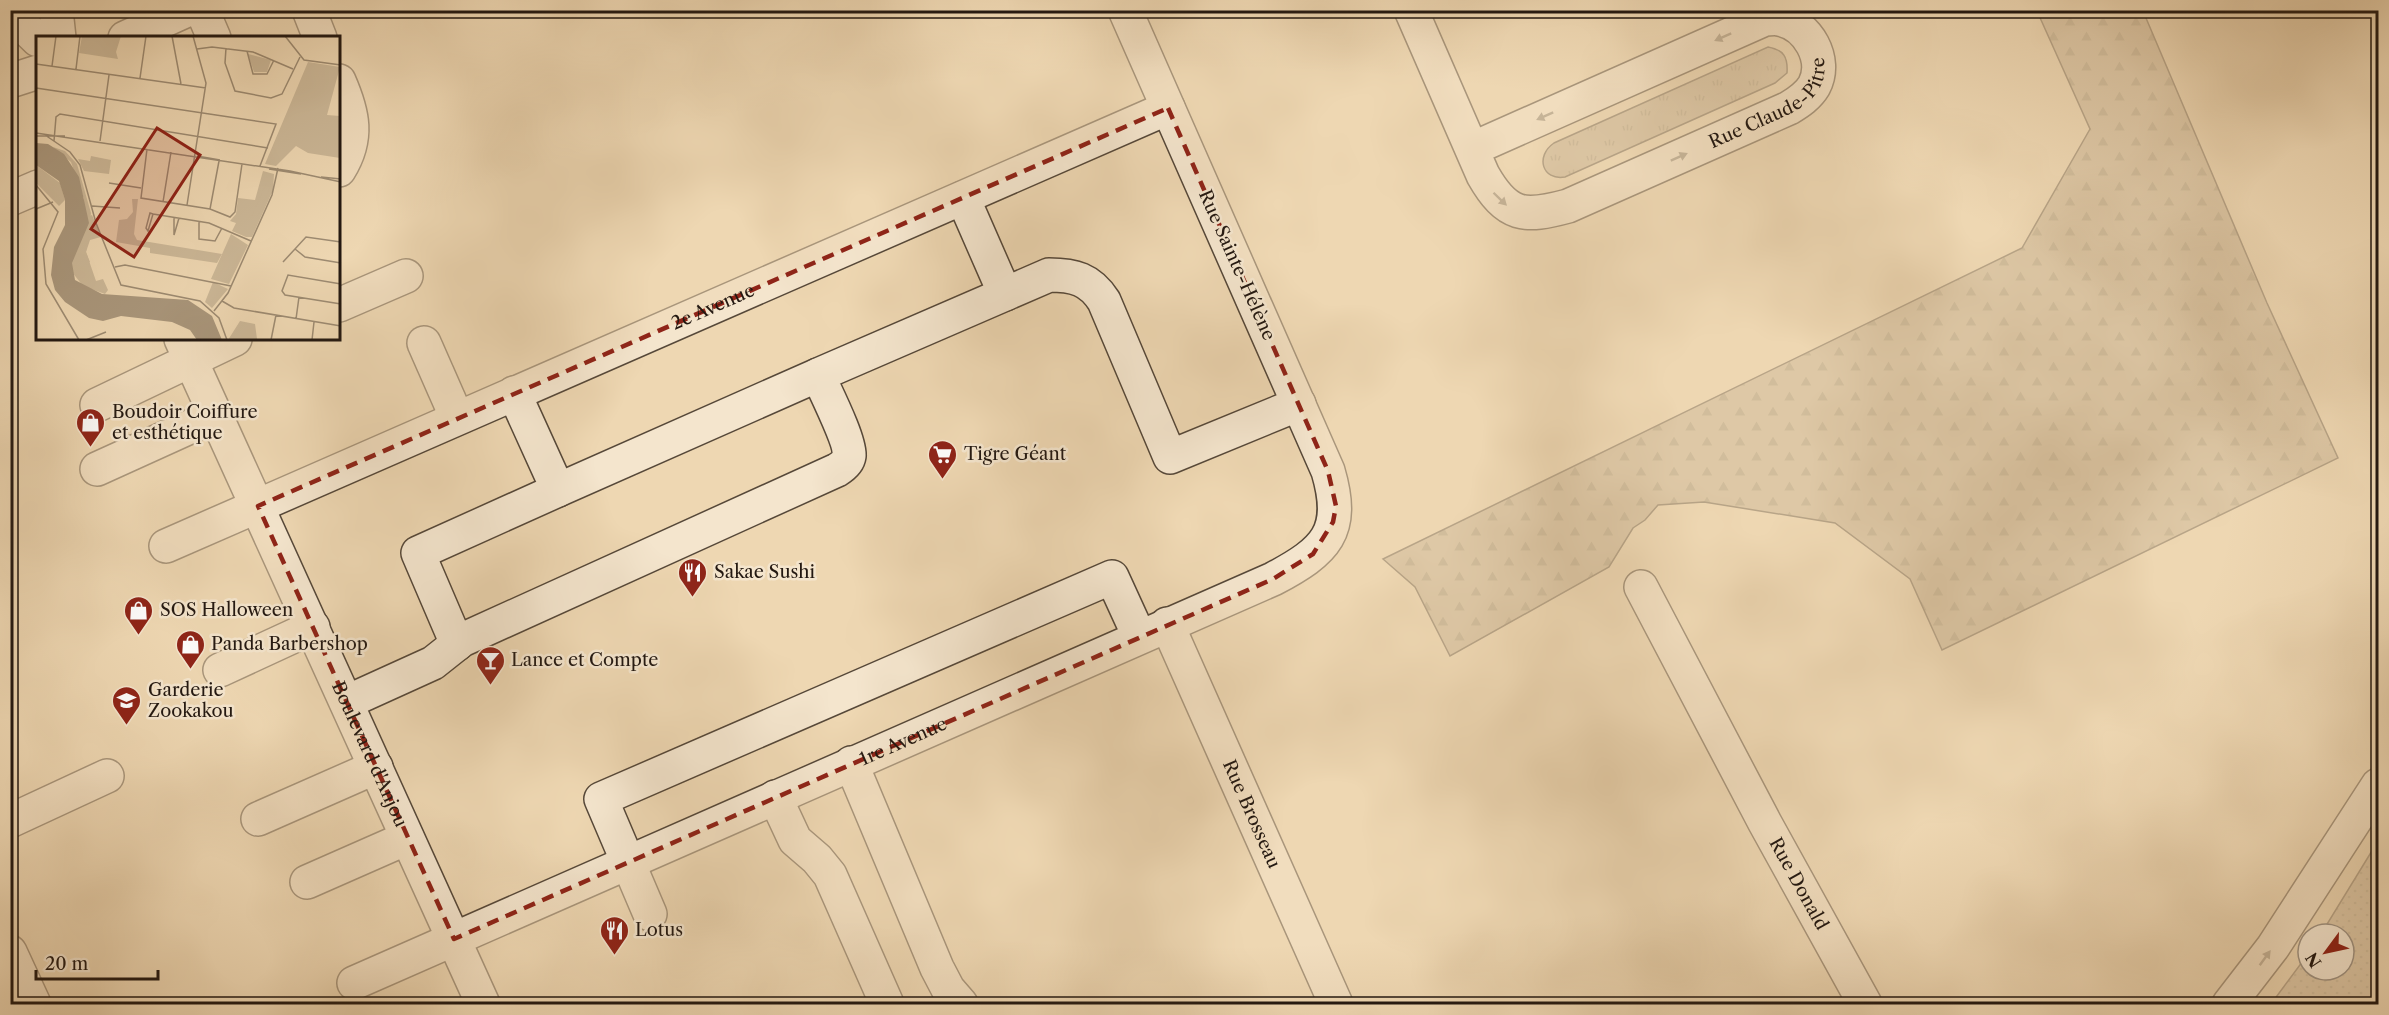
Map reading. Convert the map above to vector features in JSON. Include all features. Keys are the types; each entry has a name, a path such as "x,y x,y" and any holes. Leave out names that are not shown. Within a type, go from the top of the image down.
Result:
{"street":[{"path":"56,10 59,36"},
{"path":"129,36 187,10"},
{"path":"202,10 213,36"},
{"path":"309,10 319,36"},
{"name":"Rue Sainte-Hélène","path":"1125,10 1328,471 1336,506 1333,522"},
{"name":"Rue Claude-Pitre","path":"1411,10 1472,149 1494,194 1504,204 1529,213 1568,206 1789,108 1803,99 1814,87 1819,73 1815,47 1808,37 1796,27 1780,19 1765,19 1472,149"},
{"path":"10,13 36,38"},
{"path":"10,81 36,73"},
{"path":"340,83 353,121 352,136 344,163 340,169"},
{"name":"2e Avenue","path":"166,546 1168,108"},
{"path":"10,199 36,188"},
{"path":"963,198 1005,294"},
{"path":"457,644 418,553 1049,275 1081,279 1096,288 1104,301 1170,456 1299,404"},
{"path":"340,305 406,276"},
{"path":"97,405 134,389 186,349 230,340"},
{"path":"424,343 457,418"},
{"name":"Boulevard d'Anjou","path":"186,349 483,1005"},
{"path":"347,702 433,663 457,644 845,465 849,457 847,444 818,375"},
{"path":"514,393 558,490"},
{"path":"97,469 216,415"},
{"name":"1re Avenue","path":"354,983 1296,567 1326,540 1333,522"},
{"name":"Rue Brosseau","path":"627,862 601,799 1112,577 1153,630 1336,1005"},
{"name":"Rue Donald","path":"1641,587 1864,1005"},
{"path":"220,670 313,627"},
{"path":"851,763 936,968 948,989 961,1005"},
{"path":"258,819 376,767"},
{"path":"10,821 107,776"},
{"path":"2229,1005 2279,938 2379,785"},
{"path":"775,797 795,840 831,875 887,1005"},
{"path":"306,882 407,838"},
{"path":"627,862 650,914"},
{"path":"10,952 34,1005"}],"highlighted area":[{"path":"1168,108 1328,471 1336,506 1333,522 1313,554 1273,579 454,939 258,506"}],"green space":[{"path":"2037,11 2143,11 2267,303 2338,458 1942,650 1910,579 1835,523 1704,502 1658,505 1645,520 1633,528 1609,567 1450,656 1415,587 1383,559 2022,248 2090,129"},
{"path":"1768,47 1781,52 1787,63 1787,73 1775,83 1565,177 1557,177 1546,171 1543,161 1544,154 1554,143"},
{"path":"2378,841 2378,1004 2271,1004 2296,970 2296,982 2356,982 2356,922 2328,922"}],"place":[{"name":"Boudoir Coiffure et esthétique","path":"91,448"},
{"name":"Tigre Géant","path":"943,480"},
{"name":"Sakae Sushi","path":"693,598"},
{"name":"SOS Halloween","path":"139,636"},
{"name":"Panda Barbershop","path":"190,670"},
{"name":"Lance et Compte","path":"490,686"},
{"name":"Garderie Zookakou","path":"127,726"},
{"name":"Lotus","path":"614,956"}]}
